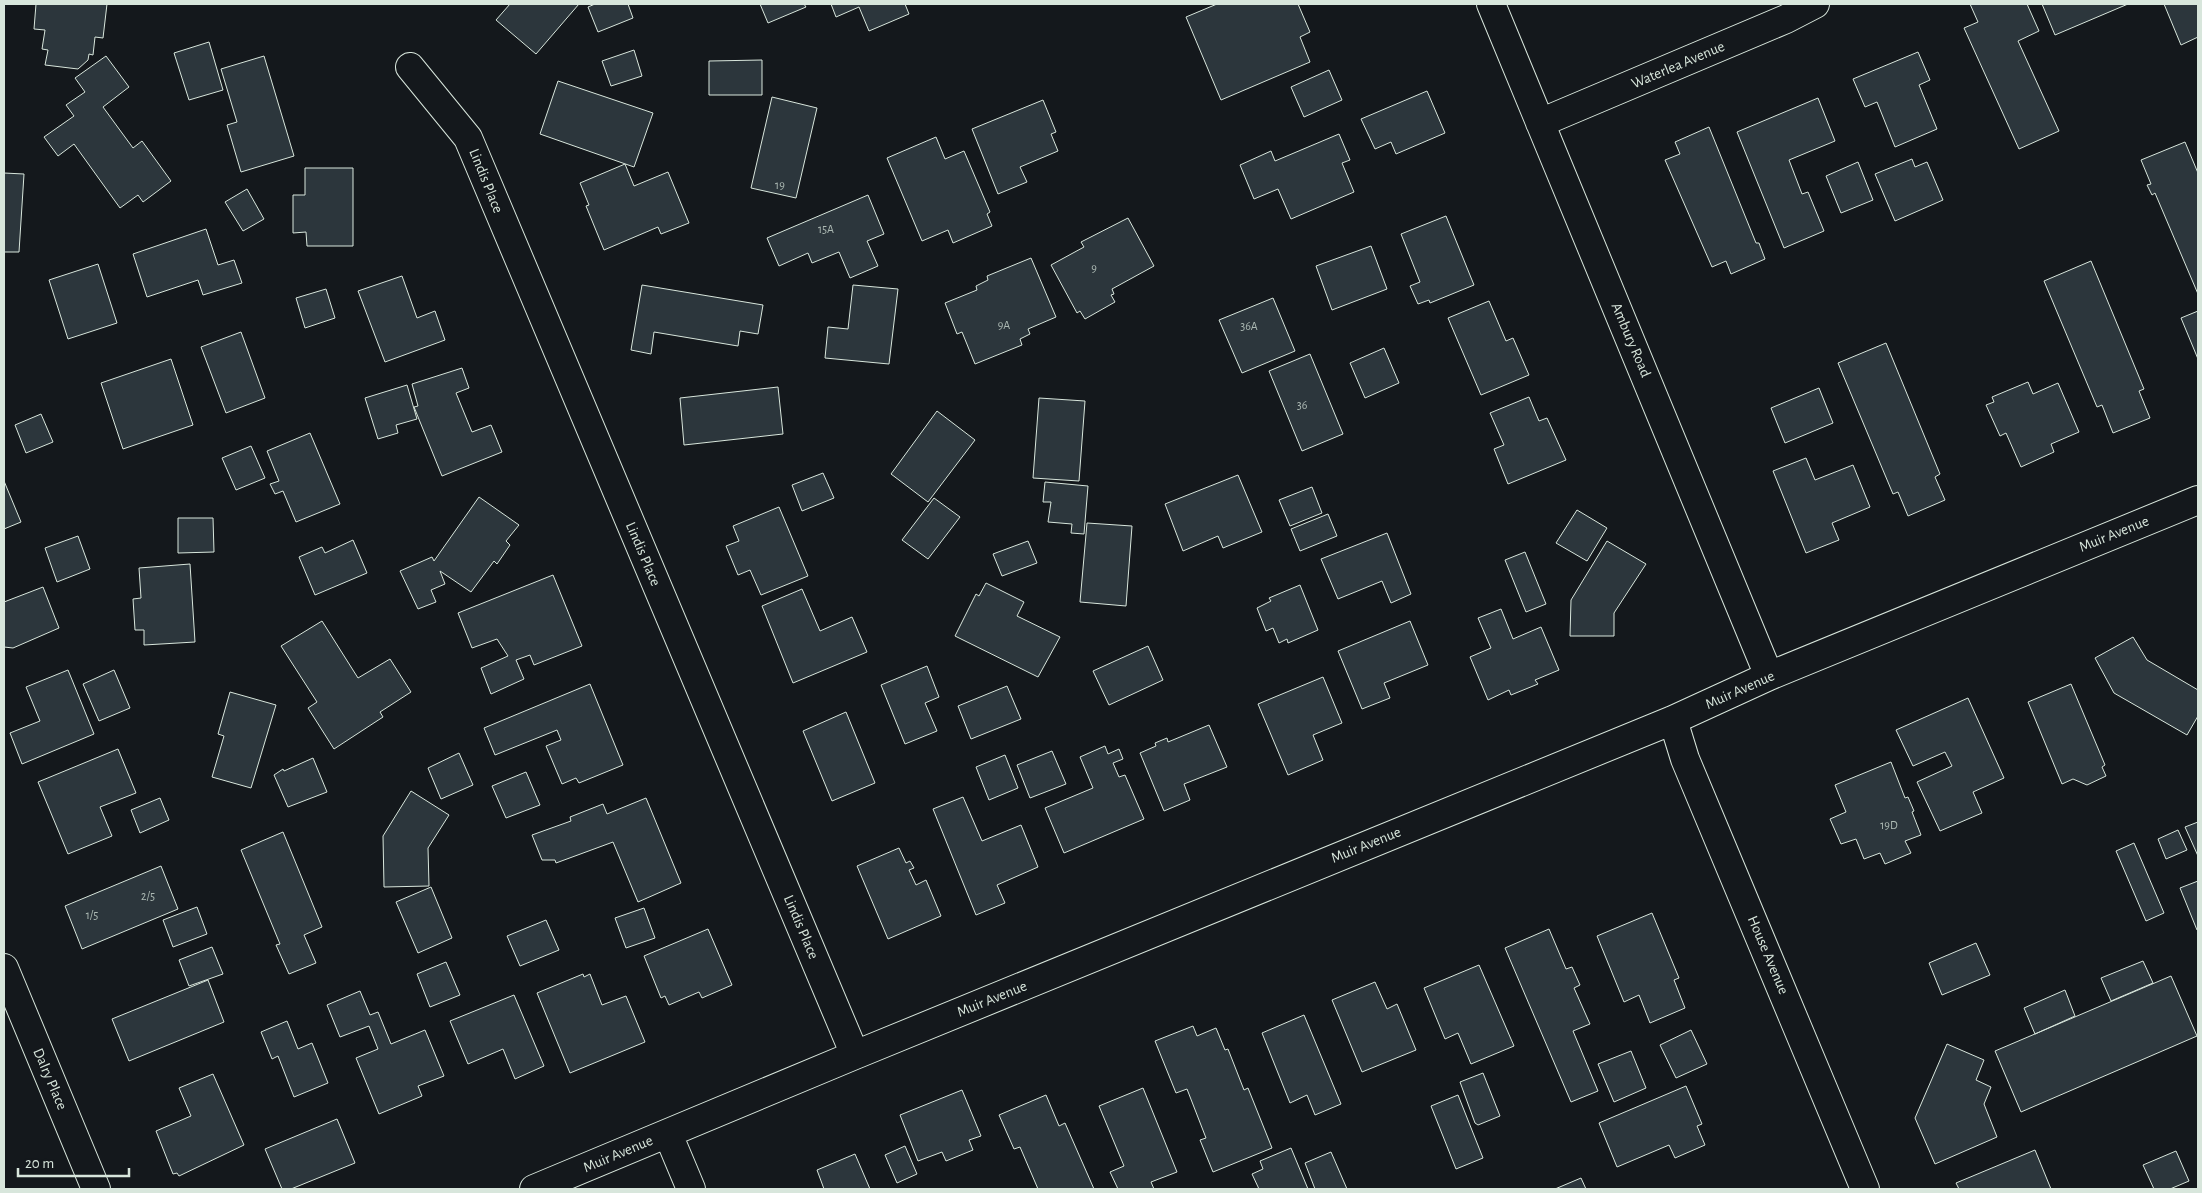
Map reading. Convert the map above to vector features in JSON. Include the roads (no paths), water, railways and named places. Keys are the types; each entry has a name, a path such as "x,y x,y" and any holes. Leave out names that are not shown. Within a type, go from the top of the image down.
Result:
{"street":[{"name":"Ambury Road","path":"1491,4 1769,676"},
{"name":"Waterlea Avenue","path":"1540,122 1786,20 1815,4"},
{"name":"Lindis Place","path":"410,67 468,138 856,1055"},
{"name":"Muir Avenue","path":"534,1189 1673,720 1769,676 2198,500"},
{"name":"House Avenue","path":"1673,720 1685,760 1865,1189"},
{"name":"Dalry Place","path":"4,968 96,1189"},
{"path":"668,1134 691,1189"}]}
